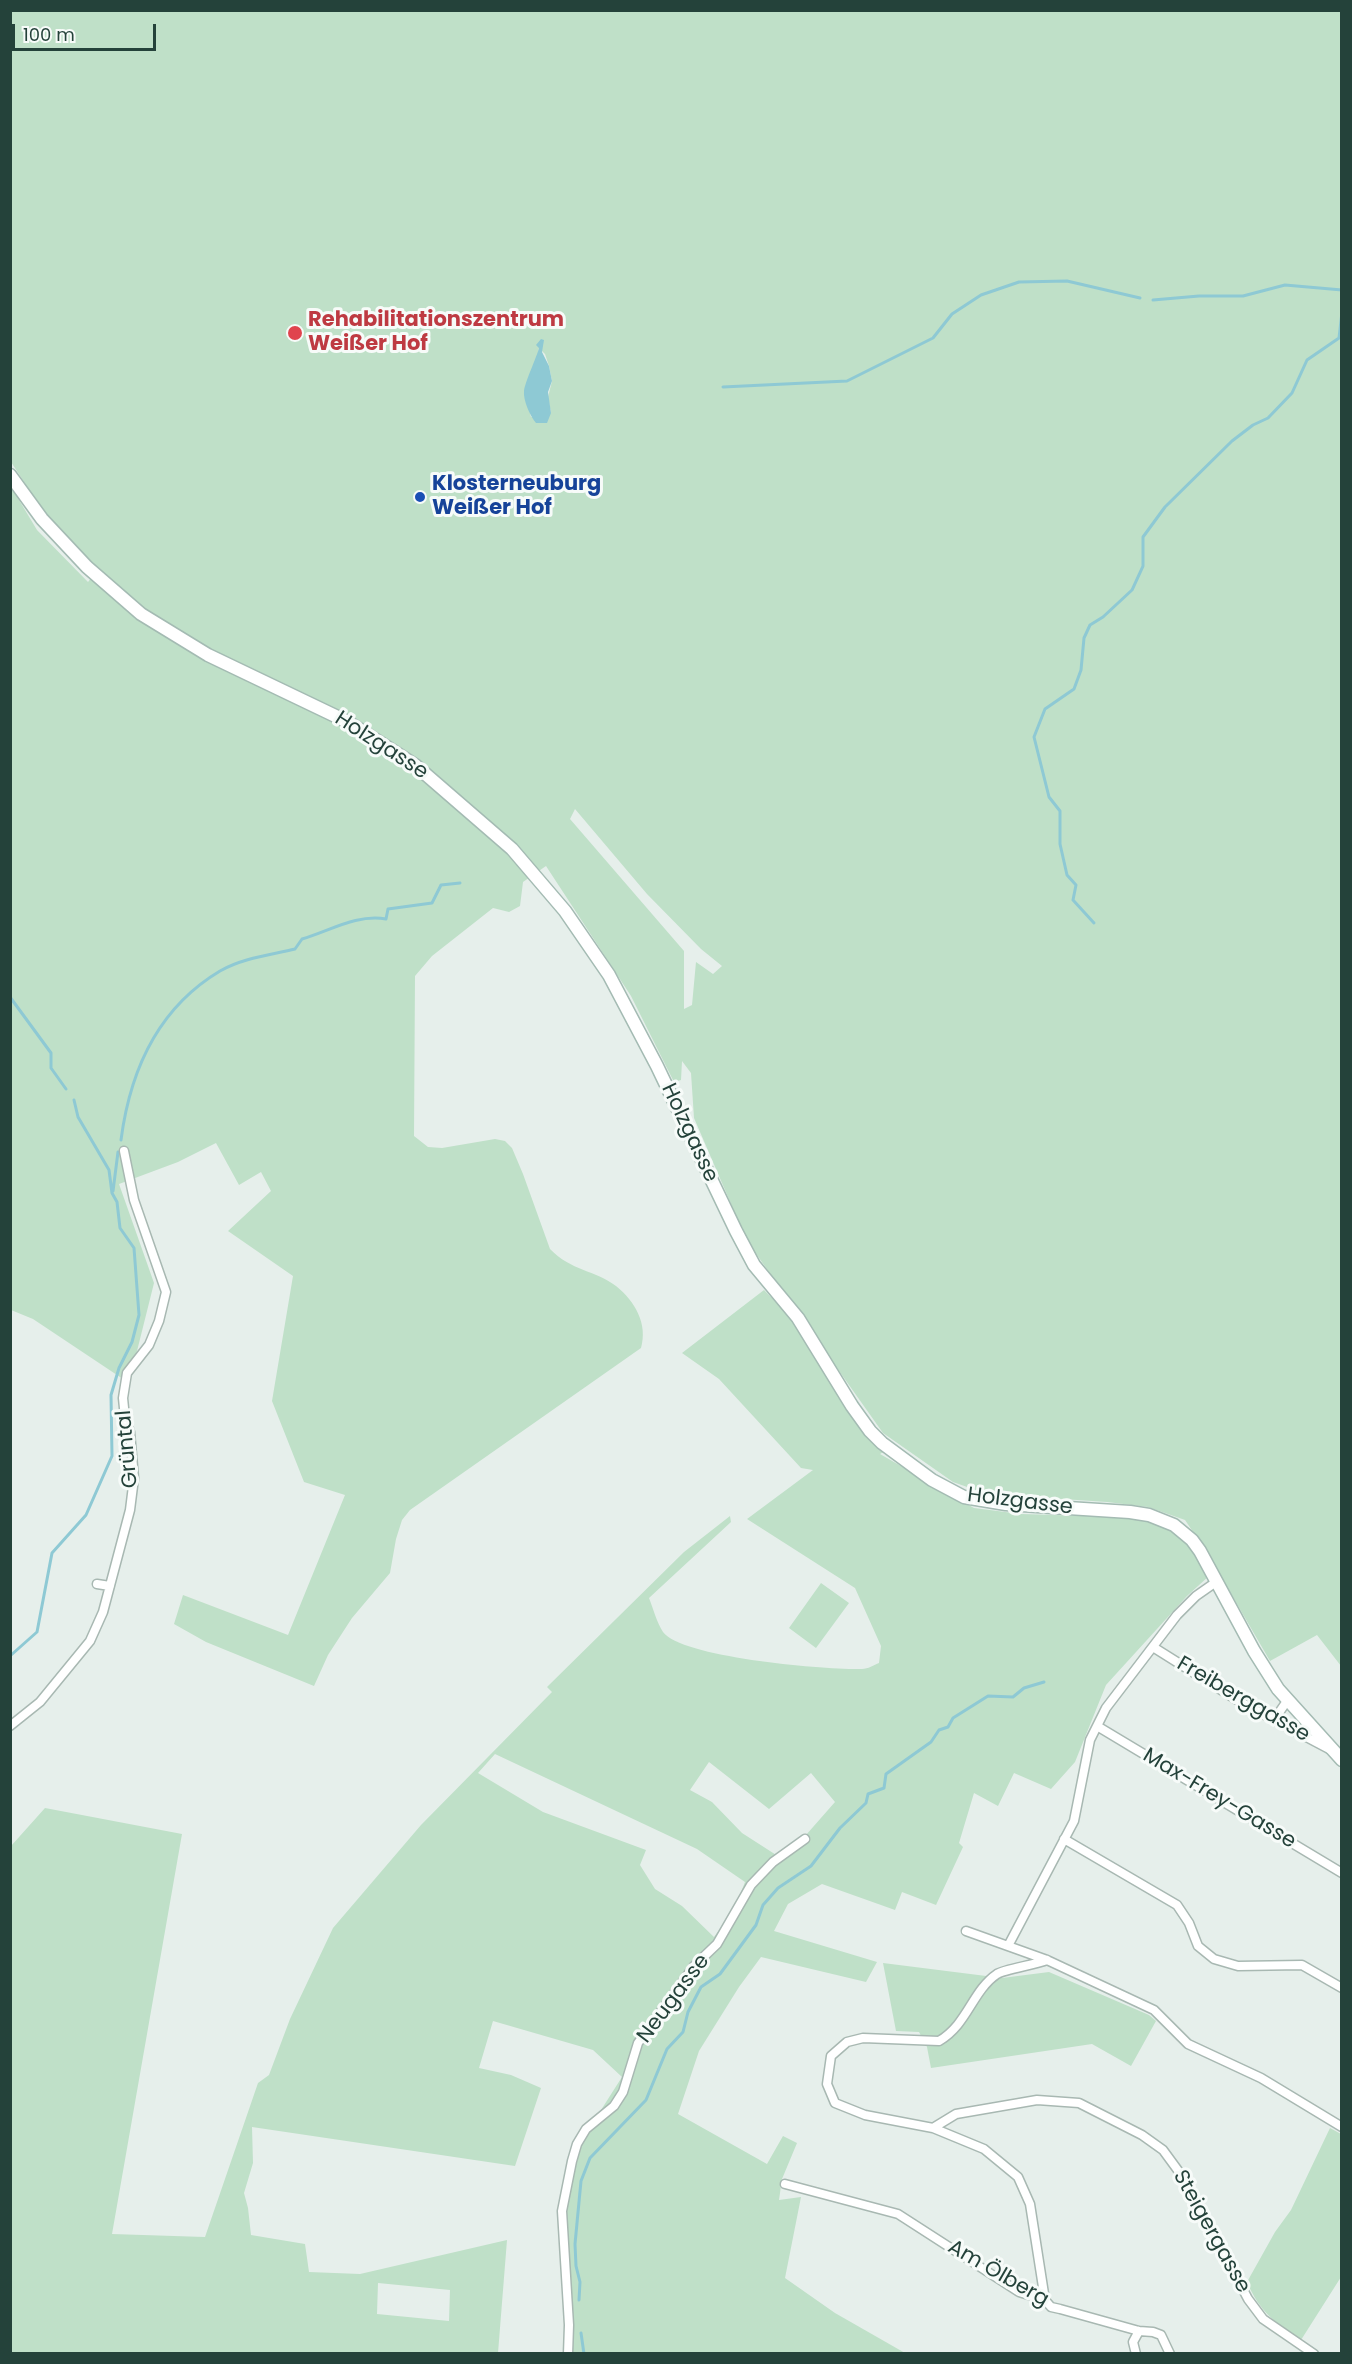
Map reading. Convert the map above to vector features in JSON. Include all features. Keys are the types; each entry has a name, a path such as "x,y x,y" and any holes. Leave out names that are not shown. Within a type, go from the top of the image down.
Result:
{"street":[{"name":"Holzgasse","path":"10,474 42,519 87,567 141,614 208,656 348,722 377,740 415,765 512,849 566,911 609,975 657,1066 754,1265 798,1318 852,1406 882,1443 932,1480 964,1497 1006,1504 1130,1512 1162,1519 1184,1531 1192,1540 1254,1651 1287,1701 1337,1755"},
{"name":"Grüntal","path":"10,1726 40,1702 90,1641 103,1612 130,1510 134,1478 130,1432 125,1418 123,1398 127,1373 149,1345 159,1321 166,1292 134,1200 124,1151"},
{"path":"1008,1946 1074,1821 1087,1753 1097,1726 1122,1686 1186,1606 1216,1582"},
{"path":"97,1584 110,1586"},
{"name":"Freiberggasse","path":"1153,1647 1242,1703 1337,1755"},
{"path":"1274,1720 1287,1701"},
{"name":"Max-Frey-Gasse","path":"1097,1726 1341,1873"},
{"name":"Neugasse","path":"568,2354 569,2325 562,2211 572,2161 578,2144 586,2129 614,2106 623,2092 638,2043 694,1966 717,1944 751,1885 773,1862 805,1839"},
{"path":"1064,1839 1177,1905 1189,1923 1198,1946 1214,1959 1238,1966 1302,1965 1341,1988"},
{"path":"966,1931 1047,1960 1154,2010 1188,2044 1261,2078 1341,2127"},
{"path":"1045,2300 1030,2204 1018,2177 984,2149 933,2128 865,2115 835,2103 827,2084 831,2055 847,2042 863,2038 939,2041 949,2035 963,2019 982,1987 998,1973 1032,1966 1047,1960"},
{"name":"Steigergasse","path":"933,2128 956,2114 1037,2100 1079,2103 1142,2135 1163,2150 1185,2180 1248,2299 1263,2319 1314,2354"},
{"name":"Am Ölberg","path":"785,2184 898,2214 1019,2292 1045,2300 1052,2307 1161,2335 1170,2354"},
{"path":"1136,2354 1133,2342 1139,2331"}],"green space":[{"path":"11,11 1341,11 1341,1666 1317,1635 1270,1661 1208,1554 1185,1520 1148,1507 987,1494 953,1482 883,1433 747,1241 694,1118 691,1073 682,1061 681,1080 674,1082 631,996 546,866 523,882 520,906 509,912 493,908 432,956 415,976 414,1136 428,1147 442,1148 495,1139 505,1141 512,1148 523,1174 550,1249 566,1262 608,1281 623,1292 634,1306 641,1322 643,1339 641,1348 410,1510 402,1520 390,1573 352,1618 328,1655 314,1686 206,1642 174,1624 183,1595 288,1635 345,1495 304,1482 272,1401 293,1276 228,1231 271,1191 261,1172 239,1185 216,1143 178,1162 119,1184 154,1283 129,1383 33,1319 11,1310 10,485 37,530 88,582 97,570 53,526 11,462","holes":["539,348 545,354 552,381 548,397 551,413 531,417 528,405","575,809 647,894 701,949 722,966 713,974 696,962 692,1005 684,1009 684,951 570,819"]},
{"path":"764,1290 798,1327 828,1368 885,1451 880,1454 974,1508 1021,1514 1126,1517 1161,1523 1180,1534 1193,1549 1209,1576 1187,1596 1106,1685 1075,1762 1051,1789 1014,1773 998,1806 974,1793 959,1843 963,1847 936,1905 902,1892 895,1910 822,1884 788,1904 774,1931 877,1962 866,1982 761,1957 739,1987 699,2051 678,2114 767,2164 783,2136 797,2143 782,2179 779,2200 801,2197 785,2278 835,2313 905,2353 566,2353 561,2210 582,2128 601,2110 622,2077 593,2050 493,2021 479,2068 511,2075 541,2088 515,2166 252,2127 253,2163 244,2193 251,2235 305,2244 309,2272 360,2274 507,2240 498,2353 11,2354 11,1846 45,1808 182,1834 112,2234 205,2237 258,2083 269,2075 290,2019 333,1928 421,1825 552,1692 547,1687 684,1552 730,1516 731,1522 649,1598 663,1632 676,1641 697,1649 725,1655 789,1665 862,1669 879,1663 881,1646 855,1588 747,1519 813,1470 801,1468 719,1379 682,1353","holes":["495,1754 697,1849 745,1882 734,1910 714,1937 682,1906 655,1889 640,1865 646,1850 543,1812 478,1773","709,1762 769,1809 811,1773 835,1802 784,1860 742,1833 712,1802 690,1790","378,2283 450,2290 449,2321 377,2314"]},
{"path":"821,1583 849,1603 816,1648 789,1628"},
{"path":"883,1963 1002,1978 1049,1972 1149,2015 1156,2021 1131,2066 1092,2044 931,2068 927,2047 919,2032 896,2031"},
{"path":"1330,2128 1341,2134 1341,2277 1301,2340 1269,2316 1257,2301 1247,2282 1275,2232 1291,2210"}],"water":[{"path":"541,339 544,340 542,352 549,366 552,381 548,392 551,413 547,423 536,423 527,408 524,395 526,382 539,348 536,345"}],"waterway":[{"path":"723,387 847,381 933,338 952,314 981,295 1019,282 1067,281 1140,298"},
{"path":"1153,300 1199,296 1243,296 1285,285 1342,290"},
{"path":"1094,923 1073,900 1076,885 1067,875 1060,844 1060,811 1049,797 1034,737 1045,709 1074,689 1081,670 1084,638 1090,625 1103,617 1132,590 1143,566 1143,537 1165,507 1232,441 1253,425 1268,418 1292,393 1307,360 1339,338 1342,312"},
{"path":"121,1140 125,1114 140,1066 164,1023 198,986 220,971 238,963 295,949 302,939 343,924 364,919 386,919 388,909 432,903 441,885 460,883"},
{"path":"10,997 51,1053 51,1068 66,1089"},
{"path":"10,1656 37,1632 52,1553 86,1515 112,1456 111,1395 119,1368 132,1342 139,1315 134,1248 120,1228 117,1202 112,1193 109,1170 78,1117 74,1100"},
{"path":"113,1191 118,1152"},
{"path":"579,2300 580,2282 576,2266 575,2244 581,2181 590,2158 646,2100 667,2049 683,2032 688,2012 701,1987 720,1974 756,1925 763,1905 778,1888 811,1866 840,1828 866,1803 868,1794 884,1788 886,1774 931,1742 939,1730 948,1727 953,1718 988,1696 1013,1697 1024,1688 1044,1682"},
{"path":"581,2333 584,2354"}],"place":[{"name":"Rehabilitationszentrum Weißer Hof","path":"295,333"},
{"name":"Klosterneuburg Weißer Hof","path":"420,497"}]}
